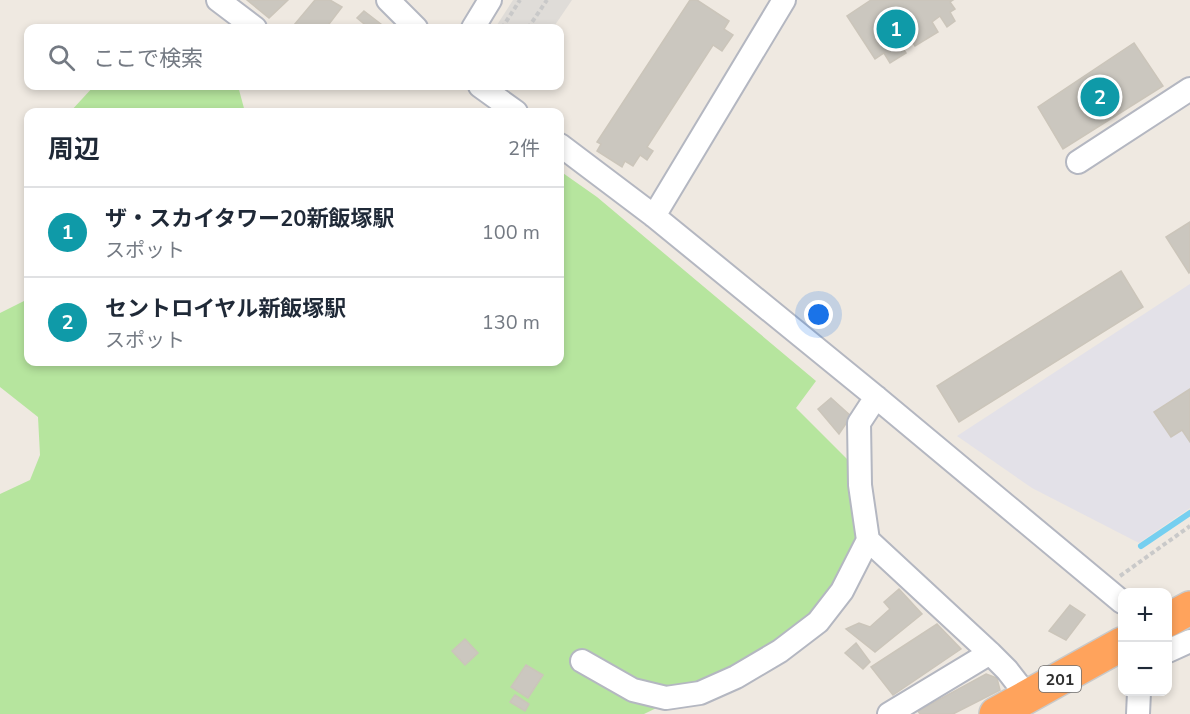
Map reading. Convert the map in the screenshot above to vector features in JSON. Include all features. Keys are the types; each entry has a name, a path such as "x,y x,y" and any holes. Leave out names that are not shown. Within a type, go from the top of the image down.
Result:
{"highway":[{"path":"1172,617 1190,608"},
{"name":"201","path":"996,714 1118,646"}],"street":[{"path":"218,0 250,24"},
{"path":"388,0 412,24"},
{"path":"475,24 490,0"},
{"path":"654,216 784,0"},
{"path":"1078,162 1190,89"},
{"path":"486,90 510,108"},
{"path":"564,148 654,216 1118,599"},
{"path":"582,660 633,690 666,698 700,693 736,677 780,651 818,622 842,591 868,540 860,485 859,423 876,397"},
{"path":"868,540 990,652 1028,697"},
{"path":"1172,649 1190,642"},
{"path":"889,714 990,652"},
{"path":"1138,714 1140,696"}],"path":[{"path":"505,24 520,0"},
{"path":"531,24 547,0"},
{"path":"1120,576 1190,526"}],"shaded area":[{"path":"513,0 572,0 556,24 498,24"},
{"path":"1190,284 1190,508 1139,543 1032,488 957,436"}],"green space":[{"path":"90,90 239,90 244,108 74,108"},
{"path":"564,174 597,197 816,381 796,408 850,462 860,539 837,589 813,618 776,646 644,714 0,714 0,494 30,480 40,455 38,417 0,387 0,313 24,301 24,366 564,366"}],"building":[{"path":"247,0 288,0 269,18"},
{"path":"315,0 330,0 342,7 329,24 295,24"},
{"path":"690,0 697,0 729,21 724,29 733,35 722,51 713,45 647,147 653,151 647,160 640,155 633,166 625,161 622,167 597,151 601,144 597,142"},
{"path":"871,0 953,0 950,2 955,9 950,12 955,21 947,27 940,16 932,22 938,32 915,46 909,36 899,42 906,53 890,63 884,53 875,59 847,16"},
{"path":"364,11 381,24 364,24 357,18"},
{"path":"1134,43 1163,86 1063,149 1038,107"},
{"path":"1190,222 1190,272 1189,273 1166,237"},
{"path":"1121,271 1143,307 959,422 937,386"},
{"path":"1190,389 1190,442 1182,430 1171,437 1154,412"},
{"path":"831,398 851,416 839,434 818,409"},
{"path":"899,589 922,614 875,652 846,629 859,623 870,627 890,609 884,602"},
{"path":"1070,605 1085,615 1066,640 1049,631"},
{"path":"937,624 961,649 893,695 871,667"},
{"path":"465,639 478,653 465,665 452,651"},
{"path":"856,643 870,662 863,669 845,653"},
{"path":"526,665 543,675 528,698 511,687"},
{"path":"986,674 997,678 1000,690 953,714 920,714 918,711"},
{"path":"515,695 529,704 525,711 510,702"}],"waterway":[{"path":"1141,546 1190,513"}],"place":[{"name":"ザ・スカイタワー20新飯塚駅","path":"896,29"},
{"name":"セントロイヤル新飯塚駅","path":"1100,97"}]}
